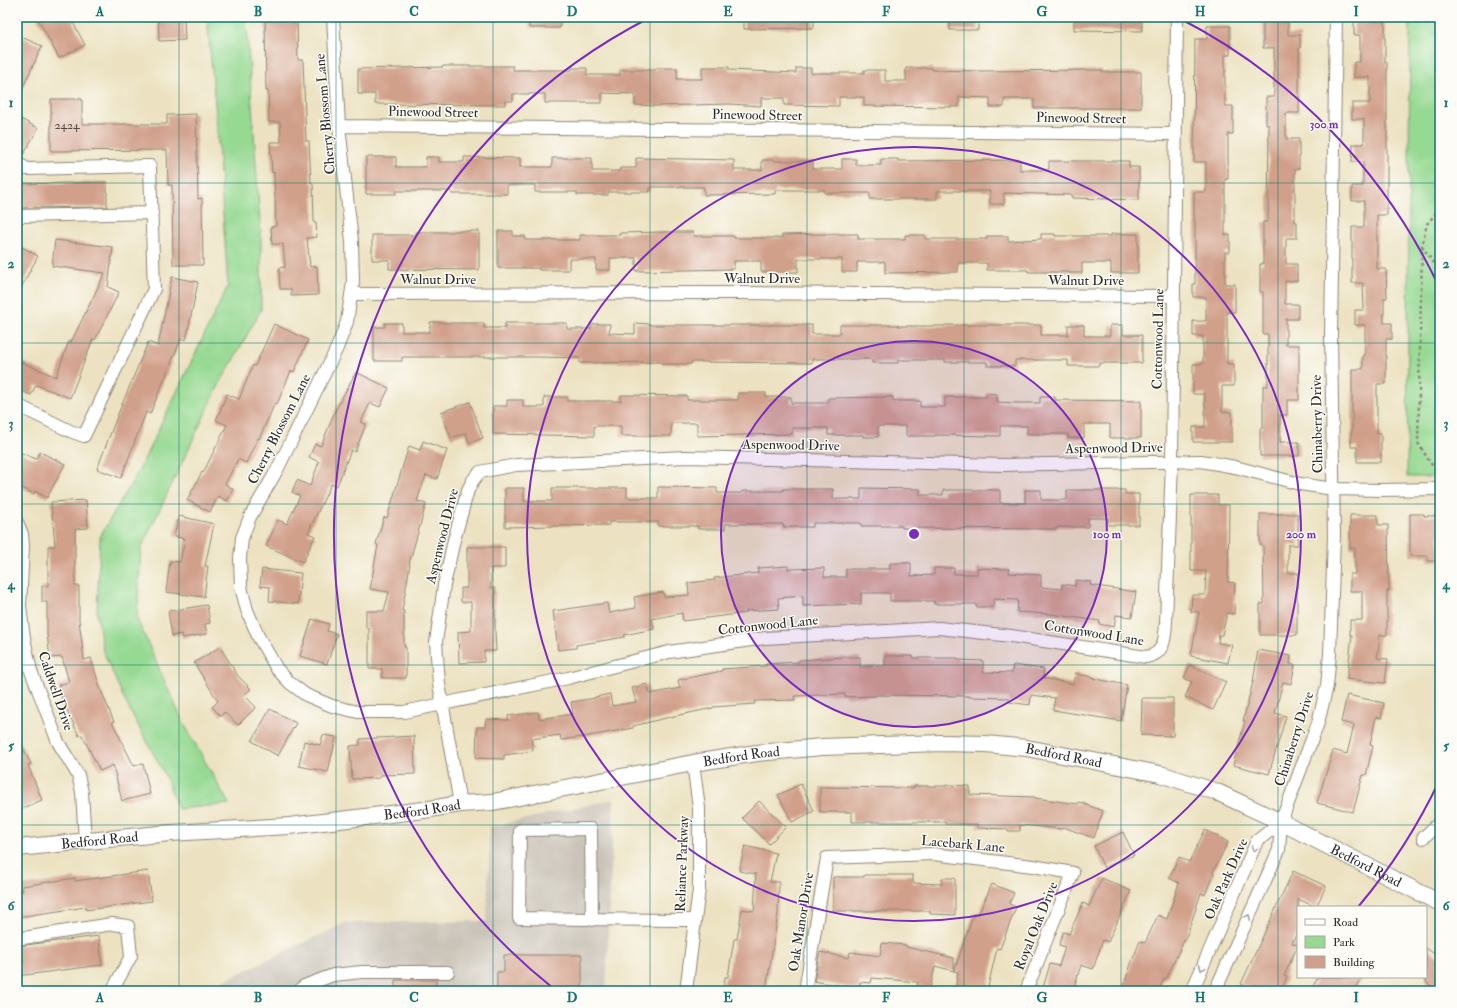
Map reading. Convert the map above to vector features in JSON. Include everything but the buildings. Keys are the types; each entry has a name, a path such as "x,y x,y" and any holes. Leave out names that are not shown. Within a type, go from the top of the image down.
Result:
{"main road":[{"name":"Bedford Road","path":"17,848 170,833 289,826 424,810 460,804 493,802 693,763 757,753 822,747 942,743 986,744 1027,748 1160,774 1217,792 1281,822 1440,903"}],"street":[{"name":"Cherry Blossom Lane","path":"333,17 339,126 352,241 353,282 347,322 337,348 277,470 250,517 242,538 240,558 241,587 247,610 258,636 277,669 290,683 306,695 332,706 358,712 404,712 442,704"},
{"name":"Cottonwood Lane","path":"442,704 568,678 670,652 765,638 939,628 1011,636 1146,657 1153,656 1161,648 1165,640 1172,462 1176,17"},
{"name":"Chinaberry Drive","path":"1281,822 1318,723 1327,686 1330,654 1334,537 1331,335 1336,17"},
{"name":"Pinewood Street","path":"339,126 1176,134"},
{"path":"17,163 27,169 150,166 154,289 84,436 17,405"},
{"path":"17,215 152,213"},
{"name":"Walnut Drive","path":"351,294 736,293 1173,296"},
{"name":"Aspenwood Drive","path":"460,804 439,684 436,642 444,585 454,540 468,490 473,480 480,472 516,465 686,457 1004,465 1201,461 1235,467 1300,484 1333,489 1440,489"},
{"name":"Caldwell Drive","path":"17,522 23,540 20,606 28,658 31,671 58,742 78,775 82,792 85,841"},
{"name":"Reliance Parkway","path":"686,991 699,889 699,808 693,763"},
{"path":"1215,991 1279,850 1281,822"},
{"name":"Oak Park Drive","path":"1192,991 1257,841 1281,822"},
{"path":"1423,838 1440,822"},
{"path":"592,920 591,829 520,830 519,918 592,920 695,920"},
{"name":"Lacebark Lane","path":"827,858 933,854 1033,866 1073,873"},
{"name":"Oak Manor Drive","path":"805,991 827,858"},
{"name":"Royal Oak Drive","path":"1026,991 1073,873"},
{"path":"17,939 112,924 128,926 131,956 112,991"},
{"path":"1221,925 1241,933"},
{"path":"299,991 304,986 333,975 362,972 448,972"}],"path":[{"path":"1440,208 1427,224 1422,245 1418,442 1431,464 1440,470"},
{"path":"1422,245 1440,272"}],"shaded area":[{"path":"614,799 606,991 202,991 345,923 487,921 490,827"}],"green space":[{"path":"207,17 246,17 261,237 261,310 217,389 141,549 137,619 183,722 229,804 178,809 165,775 126,703 103,651 97,614 100,536 138,472 228,286 216,115"},
{"path":"1410,17 1440,17 1440,477 1407,477"}]}
